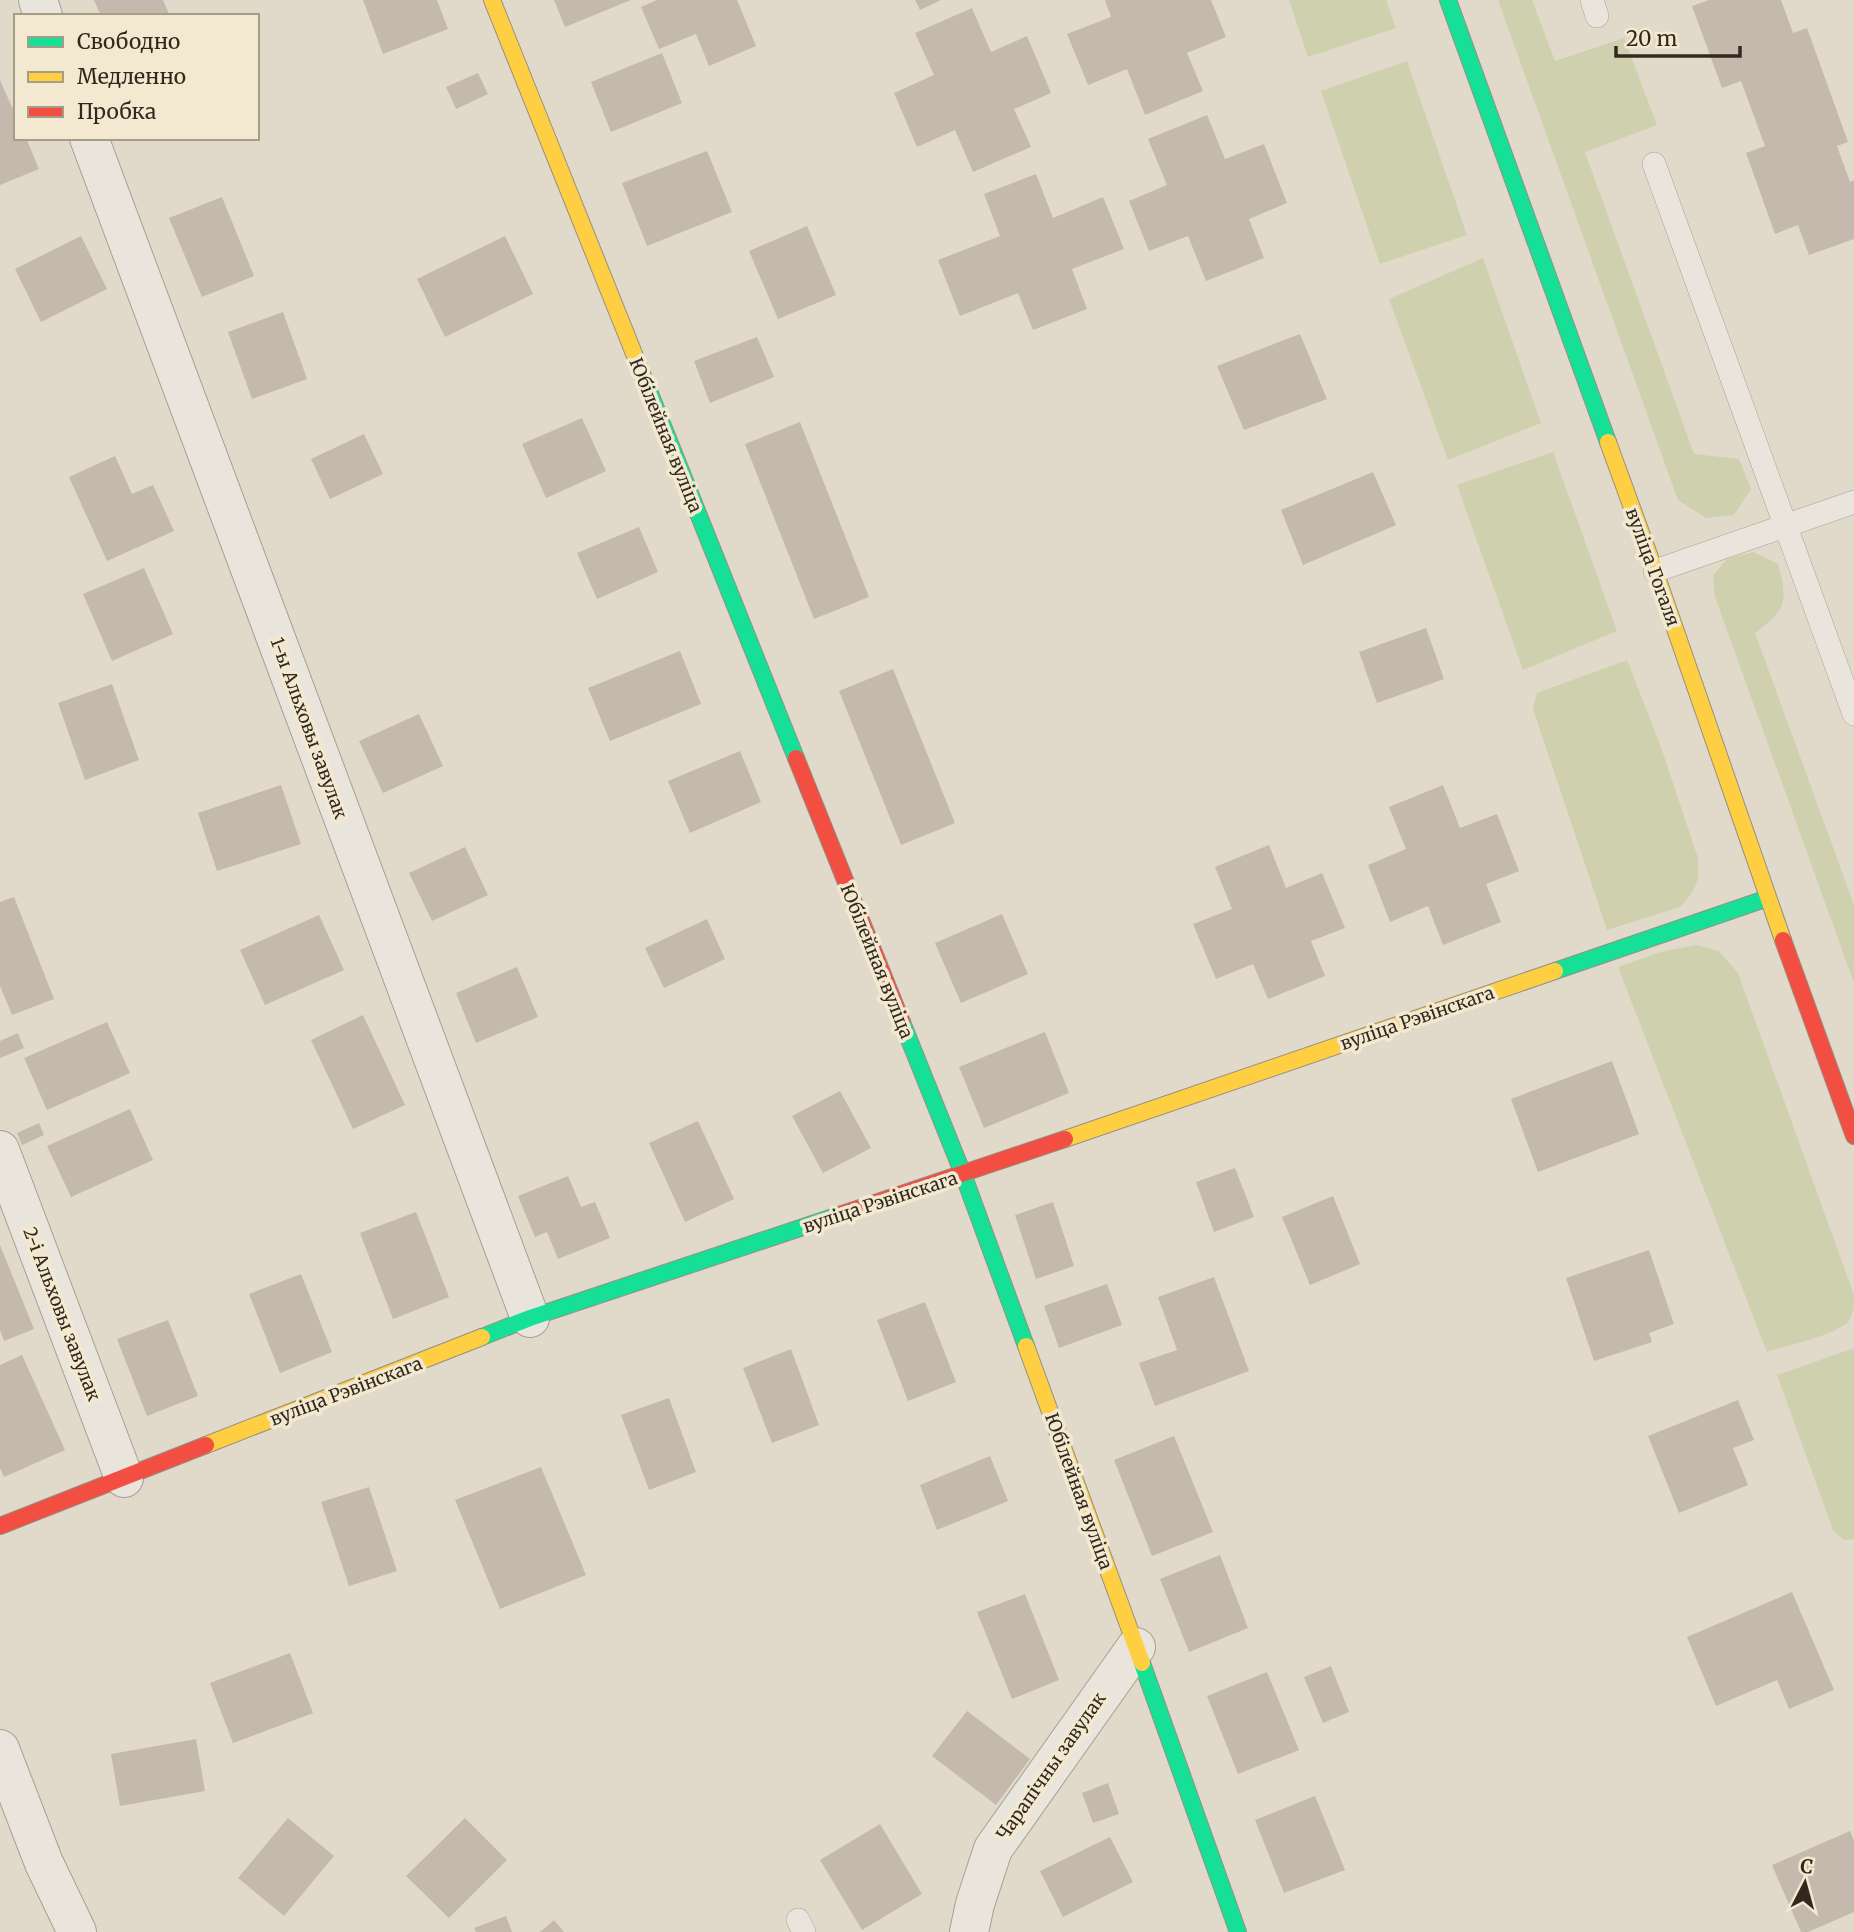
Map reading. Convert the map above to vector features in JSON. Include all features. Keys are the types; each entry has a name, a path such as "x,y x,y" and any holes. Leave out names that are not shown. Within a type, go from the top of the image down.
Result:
{"street":[{"name":"Юбілейная вуліца","path":"492,0 963,1174 1238,1932"},
{"name":"вуліца Гогаля","path":"1448,0 1655,571 1854,1136"},
{"name":"1-ы Альховы завулак","path":"90,140 530,1318"},
{"name":"вуліца Рэвінскага","path":"0,1526 530,1318 963,1174 1768,898"},
{"name":"2-і Альховы завулак","path":"0,1150 124,1478"},
{"name":"Чарапічны завулак","path":"969,1932 993,1849 1136,1647"},
{"path":"0,1749 44,1863 77,1932"}],"lane":[{"path":"1654,164 1854,714"},
{"path":"1655,571 1854,502"}],"green space":[{"path":"1289,0 1386,0 1396,28 1308,57"},
{"path":"1498,0 1532,0 1555,61 1624,38 1657,125 1585,152 1694,454 1739,459 1751,489 1734,515 1706,518 1678,500"},
{"path":"1407,61 1467,235 1380,264 1321,91"},
{"path":"1483,258 1541,423 1448,460 1389,299"},
{"path":"1553,452 1617,631 1523,670 1457,485"},
{"path":"1753,552 1778,564 1784,596 1782,604 1779,611 1755,633 1854,905 1854,983 1715,597 1713,575 1727,559"},
{"path":"1627,660 1661,747 1698,858 1698,879 1692,893 1680,907 1607,930 1533,709 1537,693"},
{"path":"1696,945 1719,951 1738,973 1854,1295 1851,1316 1841,1327 1821,1336 1767,1352 1618,967 1661,952"},
{"path":"1854,1348 1854,1539 1844,1540 1833,1530 1777,1375"}],"building":[{"path":"94,0 163,0 169,14 100,14"},
{"path":"363,0 437,0 448,29 383,54"},
{"path":"554,0 631,0 565,27"},
{"path":"657,0 737,0 756,46 709,66 696,34 659,49 641,7"},
{"path":"915,0 941,0 920,10"},
{"path":"1105,0 1211,0 1226,37 1187,53 1203,91 1145,115 1127,69 1088,85 1067,34 1111,17"},
{"path":"1709,0 1781,0 1793,33 1807,28 1848,142 1837,146 1850,182 1854,180 1854,239 1809,255 1798,225 1775,234 1746,153 1765,146 1741,81 1722,88 1692,6"},
{"path":"972,8 991,52 1027,36 1051,93 1014,109 1031,147 973,172 955,130 917,147 894,93 934,75 915,33"},
{"path":"662,53 682,103 611,132 591,82"},
{"path":"478,73 488,94 456,109 446,87"},
{"path":"0,80 14,112 14,140 27,140 39,169 0,185"},
{"path":"1207,115 1225,159 1264,144 1287,203 1249,219 1264,258 1206,281 1188,236 1149,251 1129,201 1167,185 1148,139"},
{"path":"707,151 732,212 647,246 622,183"},
{"path":"1036,174 1053,218 1103,197 1124,249 1072,269 1087,309 1033,330 1018,293 960,316 938,260 1000,236 984,194"},
{"path":"222,197 254,276 202,297 169,218"},
{"path":"807,226 836,295 778,319 749,251"},
{"path":"81,236 107,289 41,322 15,269"},
{"path":"505,236 533,294 445,337 417,279"},
{"path":"283,312 307,379 252,399 228,332"},
{"path":"1300,334 1327,399 1244,430 1217,366"},
{"path":"757,337 774,377 710,403 694,361"},
{"path":"582,418 606,471 546,498 522,444"},
{"path":"800,422 869,597 814,619 745,444"},
{"path":"364,434 383,474 330,499 311,459"},
{"path":"115,456 132,494 153,485 174,531 107,561 69,477"},
{"path":"1373,472 1396,525 1303,565 1281,510"},
{"path":"639,527 658,572 597,599 577,553"},
{"path":"144,568 173,634 112,661 83,594"},
{"path":"1426,628 1444,679 1377,703 1359,652"},
{"path":"680,651 701,704 610,741 588,688"},
{"path":"893,669 955,823 901,845 839,691"},
{"path":"112,684 139,760 85,780 58,703"},
{"path":"419,714 443,766 383,793 359,741"},
{"path":"740,751 761,802 690,833 668,781"},
{"path":"281,785 301,844 217,871 198,813"},
{"path":"1443,785 1460,828 1497,814 1519,871 1486,884 1501,922 1443,945 1428,906 1390,922 1368,865 1406,849 1389,807"},
{"path":"1269,845 1286,888 1322,873 1345,928 1311,941 1325,976 1268,999 1253,964 1216,979 1193,924 1232,909 1215,867"},
{"path":"465,847 488,895 432,921 409,873"},
{"path":"14,897 54,999 12,1015 0,986 0,902"},
{"path":"1002,914 1028,974 961,1003 935,943"},
{"path":"319,915 344,970 265,1005 240,950"},
{"path":"707,919 725,959 664,988 645,948"},
{"path":"517,967 538,1017 476,1043 456,993"},
{"path":"363,1015 405,1105 353,1129 311,1040"},
{"path":"107,1022 130,1073 47,1110 24,1058"},
{"path":"1045,1032 1069,1093 984,1128 959,1067"},
{"path":"18,1033 24,1048 0,1058 0,1041"},
{"path":"1612,1061 1639,1134 1538,1172 1511,1099"},
{"path":"840,1091 871,1148 823,1173 792,1116"},
{"path":"130,1109 153,1160 71,1197 47,1146"},
{"path":"698,1121 734,1199 685,1222 649,1143"},
{"path":"39,1123 44,1135 22,1145 17,1133"},
{"path":"1235,1168 1254,1217 1214,1232 1196,1182"},
{"path":"568,1176 581,1207 595,1202 610,1238 558,1259 547,1232 535,1237 518,1196"},
{"path":"1333,1196 1360,1264 1310,1285 1282,1217"},
{"path":"1053,1202 1074,1266 1036,1279 1015,1215"},
{"path":"416,1212 449,1297 393,1319 360,1233"},
{"path":"0,1245 34,1329 4,1341 0,1330"},
{"path":"1649,1250 1674,1324 1649,1333 1652,1342 1594,1361 1566,1278"},
{"path":"301,1274 332,1352 280,1373 249,1294"},
{"path":"1214,1277 1249,1371 1155,1406 1139,1363 1177,1350 1158,1297"},
{"path":"1107,1284 1122,1325 1059,1348 1044,1306"},
{"path":"925,1302 956,1382 908,1401 877,1320"},
{"path":"168,1320 198,1396 147,1416 117,1339"},
{"path":"791,1349 819,1425 772,1443 743,1368"},
{"path":"22,1355 65,1450 4,1477 0,1468 0,1365"},
{"path":"669,1398 696,1472 649,1490 621,1415"},
{"path":"1738,1400 1754,1440 1733,1448 1748,1485 1679,1513 1648,1436"},
{"path":"1174,1436 1213,1532 1152,1556 1114,1460"},
{"path":"990,1456 1008,1501 937,1530 920,1485"},
{"path":"541,1467 586,1575 500,1609 455,1500"},
{"path":"369,1487 397,1571 349,1586 321,1502"},
{"path":"1220,1555 1248,1628 1189,1652 1160,1579"},
{"path":"1792,1592 1834,1690 1789,1709 1777,1680 1716,1706 1687,1637"},
{"path":"1025,1594 1059,1680 1012,1699 977,1612"},
{"path":"290,1653 313,1713 233,1743 210,1683"},
{"path":"1331,1666 1349,1712 1323,1723 1304,1677"},
{"path":"1267,1672 1299,1750 1238,1774 1207,1696"},
{"path":"967,1711 1030,1759 996,1805 932,1756"},
{"path":"196,1739 205,1791 120,1806 111,1754"},
{"path":"1108,1783 1119,1814 1093,1823 1082,1793"},
{"path":"1315,1796 1345,1870 1284,1893 1255,1820"},
{"path":"288,1818 334,1856 284,1916 238,1878"},
{"path":"465,1818 507,1860 449,1918 406,1876"},
{"path":"880,1824 922,1894 862,1930 820,1860"},
{"path":"1850,1831 1854,1840 1854,1912 1808,1932 1801,1932 1772,1865"},
{"path":"1110,1837 1133,1882 1063,1917 1040,1871"},
{"path":"506,1916 512,1932 476,1932 474,1928"},
{"path":"554,1920 564,1932 540,1932"}],"traffic: fast":[{"path":"1448,0 1608,442"},
{"path":"641,371 796,758"},
{"path":"1555,971 1768,898"},
{"path":"902,1022 963,1174 1026,1346"},
{"path":"482,1337 530,1318 842,1214"},
{"path":"1142,1663 1238,1932"}],"traffic: slow":[{"path":"492,0 641,371"},
{"path":"1608,442 1783,940"},
{"path":"1065,1139 1555,971"},
{"path":"206,1445 482,1337"},
{"path":"1026,1346 1142,1663"}],"traffic: jam":[{"path":"796,758 902,1022"},
{"path":"1783,940 1854,1136"},
{"path":"842,1214 1065,1139"},
{"path":"0,1526 206,1445"}]}
